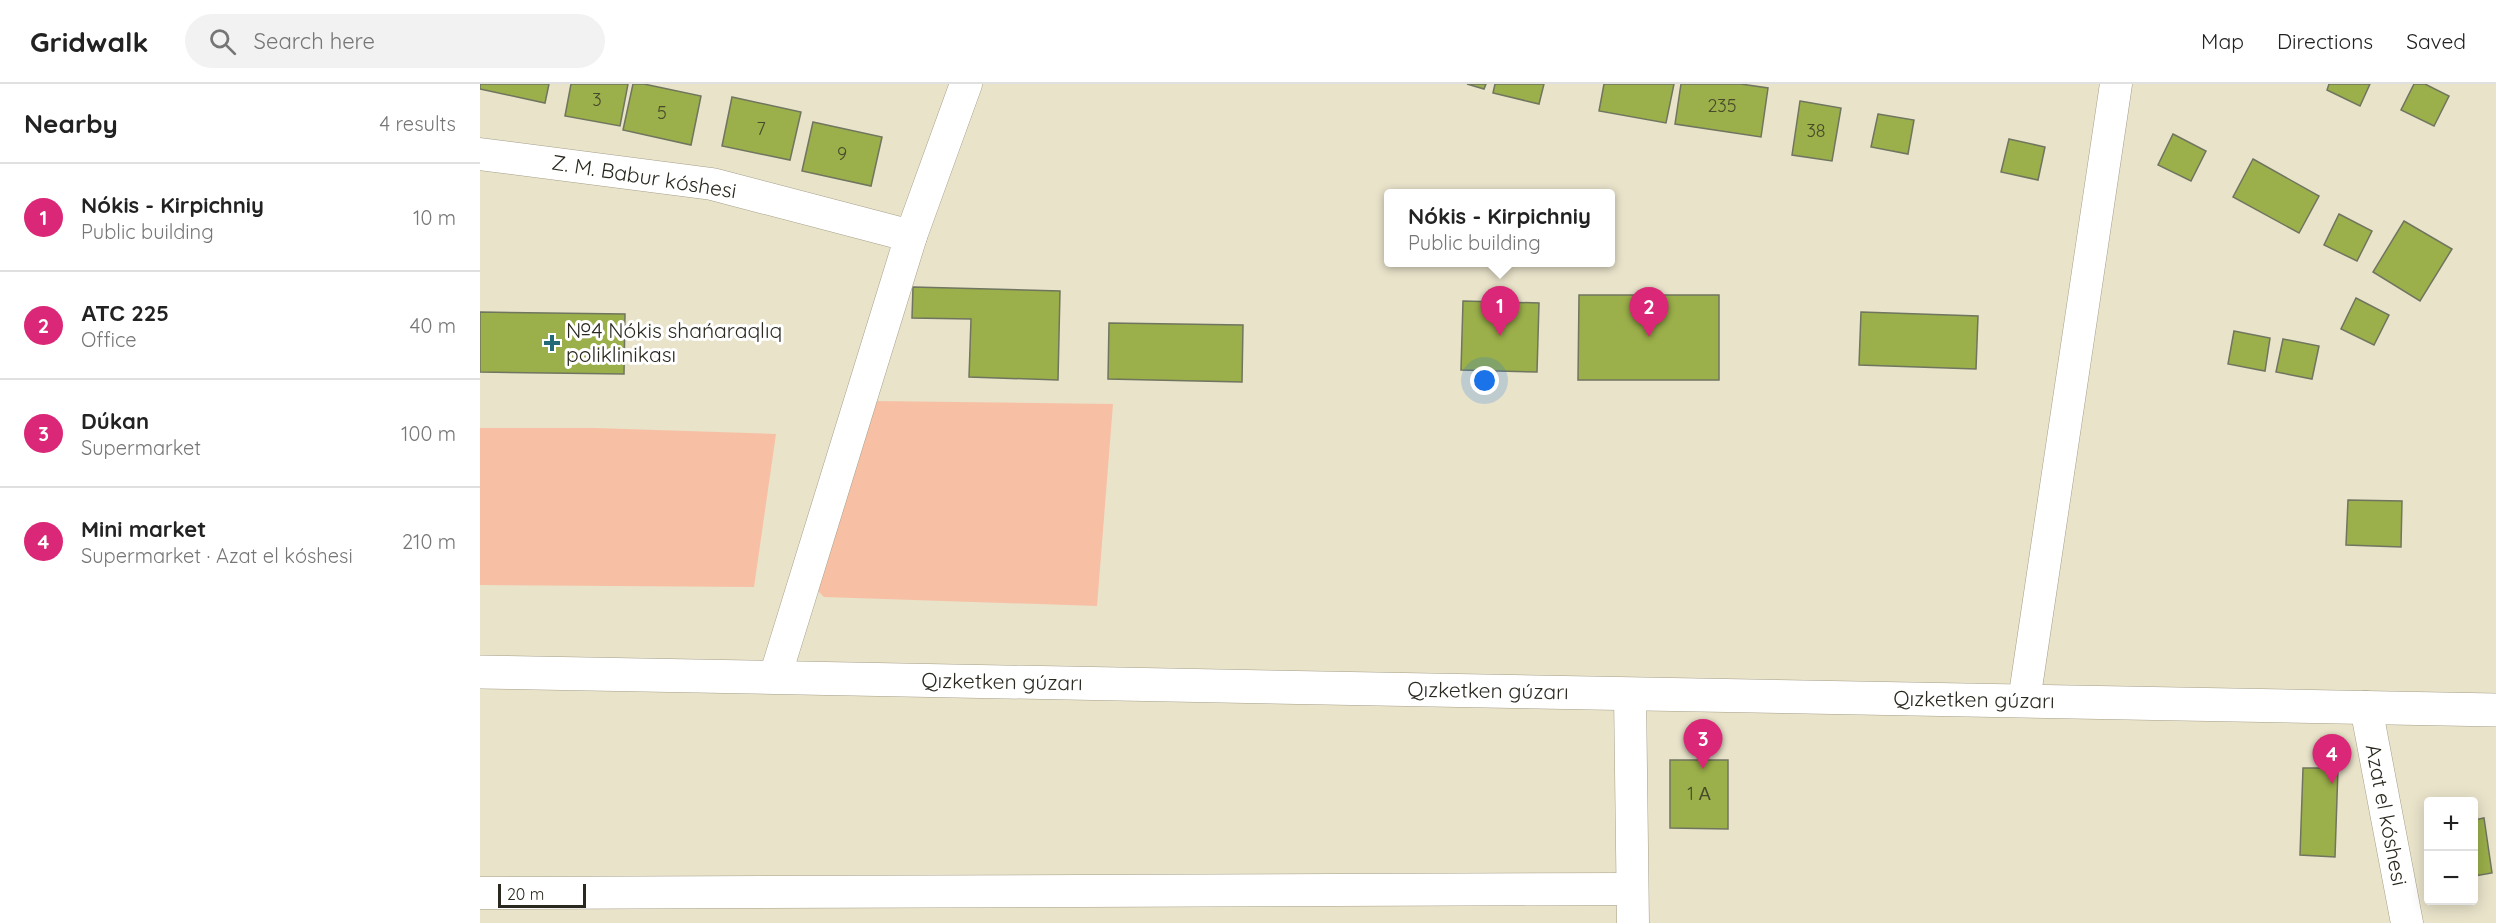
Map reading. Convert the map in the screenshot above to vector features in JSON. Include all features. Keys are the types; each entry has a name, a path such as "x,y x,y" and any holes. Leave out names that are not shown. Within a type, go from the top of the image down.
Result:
{"street":[{"path":"775,677 911,236 966,84"},
{"path":"2024,701 2116,84"},
{"name":"Z. M. Babur kóshesi","path":"480,154 712,184 911,236"},
{"name":"Qızketken gúzarı","path":"480,672 2496,710"},
{"path":"1630,694 1633,923"},
{"name":"Azat el kóshesi","path":"2366,708 2407,923"},
{"path":"480,893 1632,889"}],"shaded area":[{"path":"876,401 1113,404 1097,606 824,597 815,588"},
{"path":"480,428 595,428 776,434 754,587 480,585"}],"building":[{"path":"480,84 549,84 545,103 480,89"},
{"path":"571,84 628,84 620,126 565,116"},
{"path":"633,84 644,84 701,96 691,145 623,130"},
{"path":"1467,84 1486,84 1484,89"},
{"path":"1495,84 1544,84 1539,104 1493,93"},
{"path":"1604,84 1674,84 1666,123 1599,111"},
{"path":"1681,84 1741,84 1768,88 1761,137 1675,124"},
{"path":"2329,84 2370,84 2360,106 2327,90"},
{"path":"2414,84 2425,84 2449,96 2434,126 2401,110"},
{"path":"732,97 801,112 790,160 722,146"},
{"path":"1800,101 1841,108 1832,161 1792,155"},
{"path":"1878,114 1914,120 1908,154 1871,147"},
{"path":"813,122 882,137 871,186 802,171"},
{"path":"2173,134 2206,151 2191,181 2158,165"},
{"path":"2009,139 2045,147 2038,180 2001,172"},
{"path":"2253,159 2319,196 2299,233 2233,197"},
{"path":"2339,214 2372,231 2357,261 2324,245"},
{"path":"2404,221 2452,249 2420,301 2373,272"},
{"path":"913,287 1060,291 1058,380 969,377 971,319 912,318"},
{"path":"1579,295 1719,295 1719,380 1578,380"},
{"path":"2356,298 2389,315 2374,345 2341,329"},
{"path":"1463,301 1539,303 1537,372 1461,370"},
{"name":"№4 Nókis shańaraqlıq poliklinikası","path":"480,312 625,314 624,374 480,372"},
{"path":"1861,312 1978,316 1976,369 1859,365"},
{"path":"1109,323 1243,325 1242,382 1108,379"},
{"path":"2234,331 2270,338 2265,371 2228,364"},
{"path":"2283,339 2319,346 2312,379 2276,372"},
{"path":"2348,500 2402,501 2401,547 2346,545"},
{"path":"1670,760 1728,760 1728,829 1670,828"},
{"path":"2303,768 2338,768 2335,857 2300,855"},
{"path":"2484,818 2492,873 2478,875 2478,851 2478,819"}],"place":[{"name":"Nókis - Kirpichniy","path":"1500,336"},
{"name":"АТС 225","path":"1649,337"},
{"name":"№4 Nókis shańaraqlıq poliklinikası","path":"552,343"},
{"name":"Dúkan","path":"1703,769"},
{"name":"Mini market","path":"2332,784"}]}
